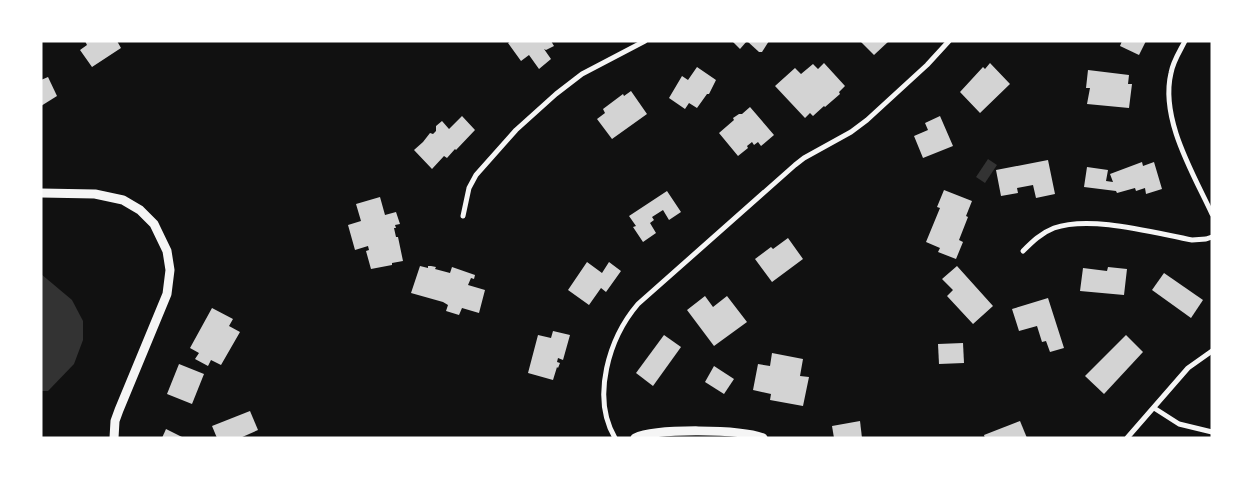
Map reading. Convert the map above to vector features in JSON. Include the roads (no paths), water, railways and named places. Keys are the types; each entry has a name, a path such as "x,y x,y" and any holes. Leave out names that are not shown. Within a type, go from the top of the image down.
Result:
{"street":[{"path":"463,216 469,188 476,175 516,130 556,94 582,74 645,41"},
{"path":"615,438 605,416 606,372 612,347 630,314 638,304 795,165 809,155 851,132 867,120 928,66 949,41"},
{"path":"1185,41 1171,73 1169,108 1175,131 1212,214"},
{"path":"41,193 95,194 123,200 140,210 154,224 169,260 167,294 118,410 114,438"},
{"path":"1023,251 1042,234 1054,228 1077,224 1108,225 1198,240 1212,237"},
{"path":"1127,438 1188,368 1212,351"},
{"path":"1154,408 1179,424 1212,432"},
{"path":"634,438 646,434 665,432 740,432 763,438"}]}
